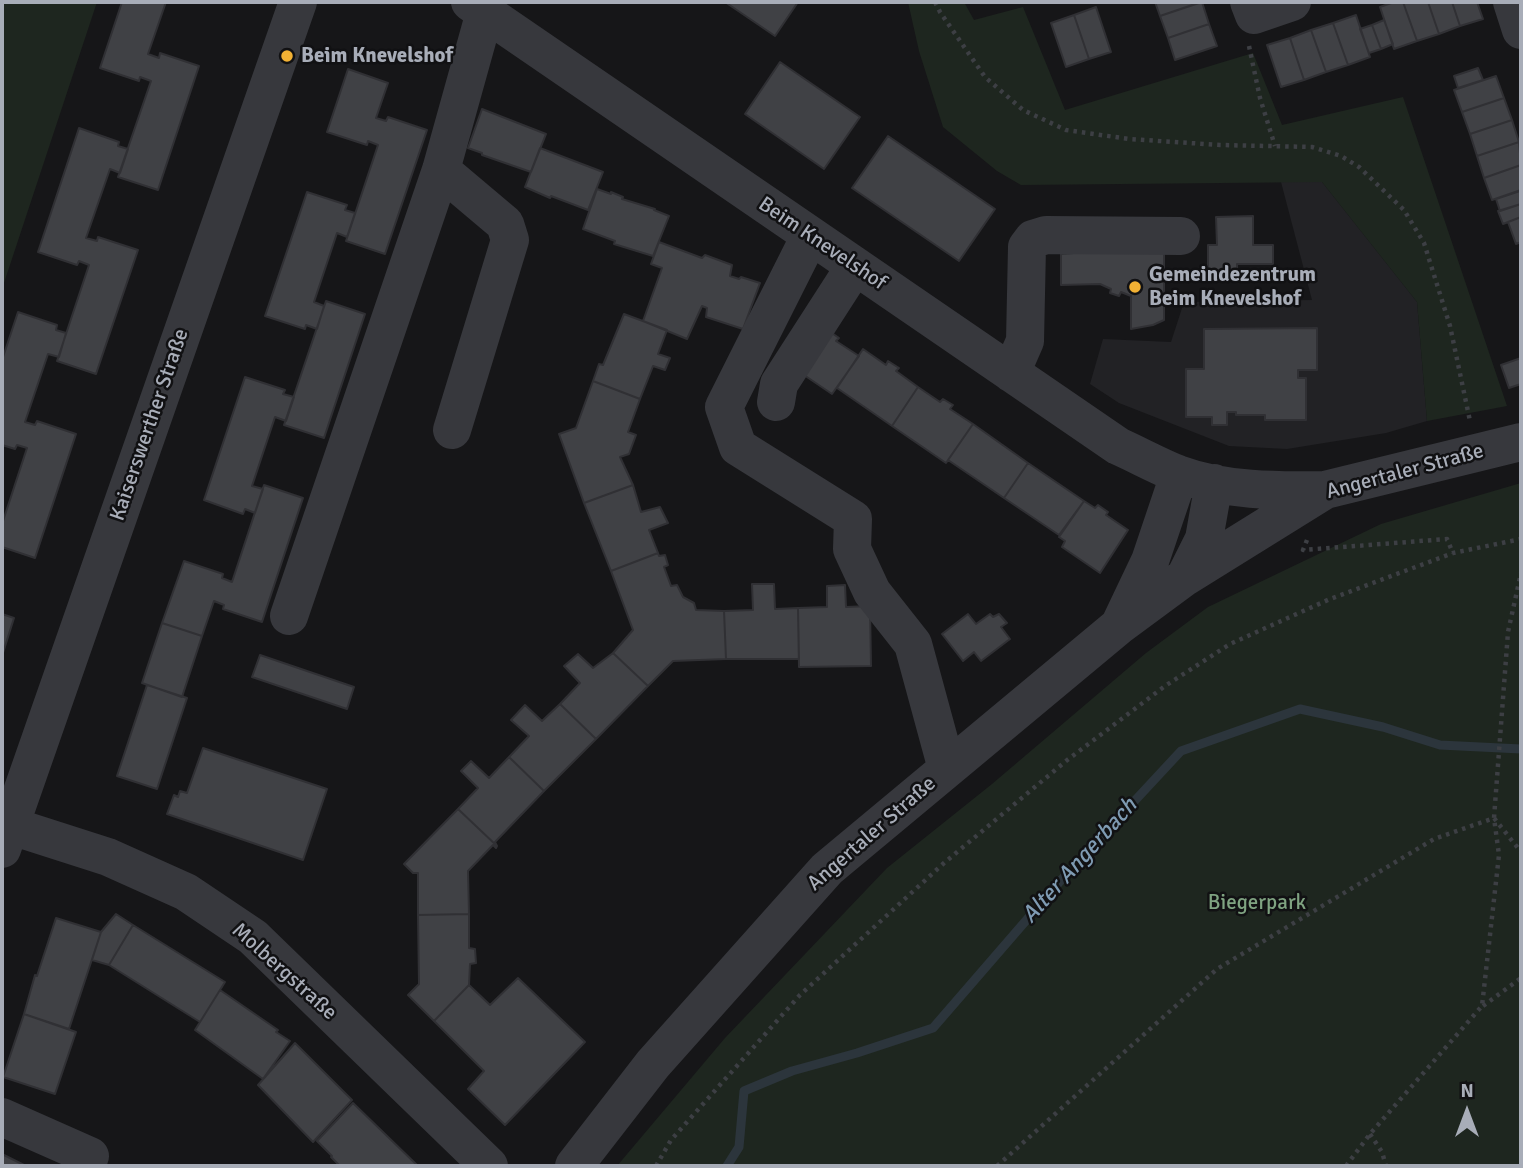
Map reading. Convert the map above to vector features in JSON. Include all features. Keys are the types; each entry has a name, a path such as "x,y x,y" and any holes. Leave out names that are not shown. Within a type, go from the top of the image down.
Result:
{"street":[{"name":"Kaiserswerther Straße","path":"5,832 298,2"},
{"path":"1251,8 1292,2"},
{"path":"1512,2 1521,30"},
{"path":"289,616 441,170 478,7"},
{"name":"Beim Knevelshof","path":"478,7 1118,446 1197,479 1268,491 1325,490"},
{"path":"441,170 505,224 510,240 452,430"},
{"path":"1011,373 1025,341 1027,247 1033,239 1046,235 1181,236"},
{"path":"810,236 724,407 738,447 853,519 852,549 872,592 913,644 947,769"},
{"path":"776,402 779,384 855,266"},
{"name":"Angertaler Straße","path":"575,1166 653,1065 827,869 1120,625 1185,577 1325,490 1521,442"},
{"path":"1120,625 1150,561 1197,479"},
{"name":"Angertaler Straße","path":"1185,577 1204,539 1197,479"},
{"name":"Molbergstraße","path":"5,832 108,857 186,892 253,937 489,1166"},
{"path":"2,1117 90,1156"}],"path":[{"path":"935,2 985,77 1023,110 1066,130 1129,139 1312,147 1341,156 1359,167 1405,209 1424,243 1450,326 1476,453"},
{"path":"1251,8 1247,31 1250,53 1275,146"},
{"path":"1307,538 1303,550 1447,539 1453,552"},
{"path":"656,1166 680,1130 800,995 944,863 1066,761 1165,686 1230,644 1330,599 1453,552 1521,539"},
{"path":"1482,1006 1499,855 1494,818 1508,632 1521,573"},
{"path":"1494,818 1521,852"},
{"path":"997,1166 1217,969 1434,839 1494,818"},
{"path":"1346,1166 1370,1134 1482,1006 1521,978"},
{"path":"1370,1134 1382,1152 1386,1166"}],"shaded area":[{"path":"1281,182 1322,182 1417,302 1427,421 1386,433 1287,449 1229,446 1119,403 1090,384 1103,339 1171,342 1184,302 1312,300"}],"green space":[{"path":"2,2 97,2 2,289"},
{"path":"908,2 964,2 974,20 1023,7 1065,110 1253,53 1282,125 1403,97 1507,406 1427,421 1417,302 1322,182 1021,185 997,171 943,127 919,51"},
{"name":"Biegerpark","path":"1521,483 1521,1166 617,1166 725,1038 887,868 992,784 1146,653 1208,607 1381,524"}],"building":[{"path":"122,2 166,2 148,54 159,58 160,53 199,66 158,190 118,177 151,81 140,77 139,81 100,68"},
{"path":"725,2 798,2 775,36"},
{"path":"1155,2 1201,2 1160,16"},
{"path":"1202,2 1209,24 1168,38 1160,16"},
{"path":"1403,2 1417,41 1394,49 1380,7"},
{"path":"1403,2 1428,2 1439,34 1417,41"},
{"path":"1428,2 1452,2 1460,26 1439,34"},
{"path":"1452,2 1477,2 1483,19 1460,26"},
{"path":"1096,7 1111,52 1089,59 1074,15"},
{"path":"1074,15 1089,59 1066,67 1051,23"},
{"path":"1356,15 1370,57 1348,65 1333,23"},
{"path":"1384,20 1393,44 1381,49 1372,25"},
{"path":"1333,23 1348,65 1326,72 1311,30"},
{"path":"1209,24 1217,46 1175,60 1168,38"},
{"path":"1372,25 1381,49 1369,53 1360,29"},
{"path":"1311,30 1326,72 1304,80 1290,38"},
{"path":"1290,38 1304,80 1281,87 1267,45"},
{"path":"780,62 860,117 824,169 745,114"},
{"path":"1478,68 1483,80 1458,88 1454,76"},
{"path":"348,69 388,83 376,118 386,121 388,117 427,130 385,254 346,241 378,145 368,141 367,145 327,132"},
{"path":"1496,76 1504,98 1462,112 1454,90"},
{"path":"1504,98 1512,120 1470,134 1462,112"},
{"path":"482,109 546,134 531,172 468,148"},
{"path":"1512,120 1519,142 1477,156 1470,134"},
{"path":"79,128 119,142 118,146 128,149 120,173 110,169 86,238 97,241 98,237 138,250 96,374 57,361 89,265 79,261 77,265 38,252"},
{"path":"888,136 995,209 959,261 852,188"},
{"path":"1519,142 1521,165 1484,178 1477,156"},
{"path":"540,148 603,172 588,210 525,187"},
{"path":"1521,165 1521,190 1492,200 1484,178"},
{"path":"597,189 611,192 623,197 622,199 669,216 653,256 614,244 615,241 583,229"},
{"path":"1520,191 1521,204 1500,211 1496,199"},
{"path":"307,192 347,205 345,210 355,213 347,237 337,233 314,302 324,306 317,329 306,325 305,329 265,316"},
{"path":"1521,204 1521,217 1503,224 1498,211"},
{"path":"1253,216 1253,245 1273,245 1273,264 1237,264 1237,275 1208,275 1208,245 1217,245 1216,217"},
{"path":"1521,217 1521,242 1516,244 1508,222"},
{"path":"659,242 702,258 705,255 732,265 730,276 760,283 743,329 706,317 707,308 702,306 687,339 643,321 662,268 651,264"},
{"name":"Gemeindezentrum Beim Knevelshof","path":"1164,246 1164,320 1153,325 1131,329 1131,296 1121,292 1119,296 1110,293 1111,289 1100,284 1061,285 1061,254"},
{"path":"326,301 365,314 324,438 284,425"},
{"path":"18,312 57,325 56,330 66,333 59,357 48,354 25,422 35,425 37,421 76,434 35,558 2,547 2,524 27,448 17,445 15,449 2,445 2,360"},
{"path":"624,314 667,330 658,354 670,358 665,370 653,366 640,399 593,381 599,364 603,365"},
{"path":"1317,328 1317,370 1298,370 1298,378 1306,378 1306,420 1265,420 1265,415 1236,415 1236,412 1227,412 1227,425 1212,425 1212,417 1186,417 1186,369 1204,369 1204,329"},
{"path":"829,331 839,338 836,341 859,356 832,394 801,373"},
{"path":"863,349 886,365 888,361 899,368 896,371 918,387 892,426 837,388"},
{"path":"1521,358 1521,384 1509,388 1501,365"},
{"path":"245,377 285,390 283,394 294,397 286,421 275,417 252,486 263,489 255,513 245,509 243,514 204,500"},
{"path":"593,381 640,399 628,432 636,435 629,454 620,457 633,485 584,503 559,434 576,428"},
{"path":"918,387 940,402 943,399 953,405 950,409 973,424 946,463 892,426"},
{"path":"973,424 1028,463 1004,498 948,460"},
{"path":"1028,463 1084,501 1059,535 1004,498"},
{"path":"264,485 303,498 262,622 223,609 224,605 214,601 202,636 162,623 184,561 223,574 222,578 232,582"},
{"path":"633,485 641,512 660,507 668,523 649,530 658,553 611,571 584,503"},
{"path":"1084,501 1095,508 1098,505 1108,512 1106,515 1128,530 1100,573 1062,547 1065,541 1059,537"},
{"path":"658,553 659,556 665,555 668,565 664,567 671,586 677,585 683,597 694,603 696,610 724,611 726,659 673,661 648,686 613,653 633,630 611,571"},
{"path":"752,584 774,584 775,609 798,608 799,659 726,659 724,611 753,610"},
{"path":"845,585 846,607 870,606 871,666 799,667 798,608 827,607 827,586"},
{"path":"2,614 14,618 2,656"},
{"path":"968,614 976,624 990,614 993,617 999,614 1007,623 1001,627 1010,639 981,661 974,652 963,661 942,634"},
{"path":"162,623 202,636 182,697 142,683"},
{"path":"613,653 648,686 596,739 560,704 580,683 564,666 578,654 593,668"},
{"path":"260,655 354,687 347,709 252,677"},
{"path":"147,685 187,698 157,789 117,776"},
{"path":"560,704 596,739 544,791 509,757 529,736 511,720 525,705 542,721"},
{"path":"203,748 327,789 303,860 167,814 174,795 178,797 180,791 187,793"},
{"path":"509,757 544,791 495,842 497,846 458,809 478,788 461,771 471,761 489,778"},
{"path":"458,809 497,846 496,848 493,845 468,871 469,914 418,915 418,873 413,873 404,864"},
{"path":"116,914 133,925 109,965 92,960 101,932"},
{"path":"469,914 469,948 475,949 476,963 470,964 469,985 434,1021 408,995 419,984 418,915"},
{"path":"56,918 101,932 69,1029 24,1014"},
{"path":"133,925 225,982 200,1022 109,965"},
{"path":"518,978 585,1042 505,1125 468,1089 484,1071 434,1021 469,985 490,1005"},
{"path":"220,990 290,1041 263,1079 195,1030"},
{"path":"24,1014 76,1032 55,1094 3,1077"},
{"path":"295,1043 352,1100 313,1142 258,1085"},
{"path":"353,1103 418,1166 340,1166 317,1141"},
{"path":"2,1154 26,1166 2,1166"}],"waterway":[{"name":"Alter Angerbach","path":"727,1166 739,1147 744,1091 792,1071 933,1028 1062,879 1181,751 1300,709 1383,727 1440,745 1521,749"}],"place":[{"name":"Beim Knevelshof","path":"287,56"},
{"name":"Gemeindezentrum Beim Knevelshof","path":"1135,287"}]}
